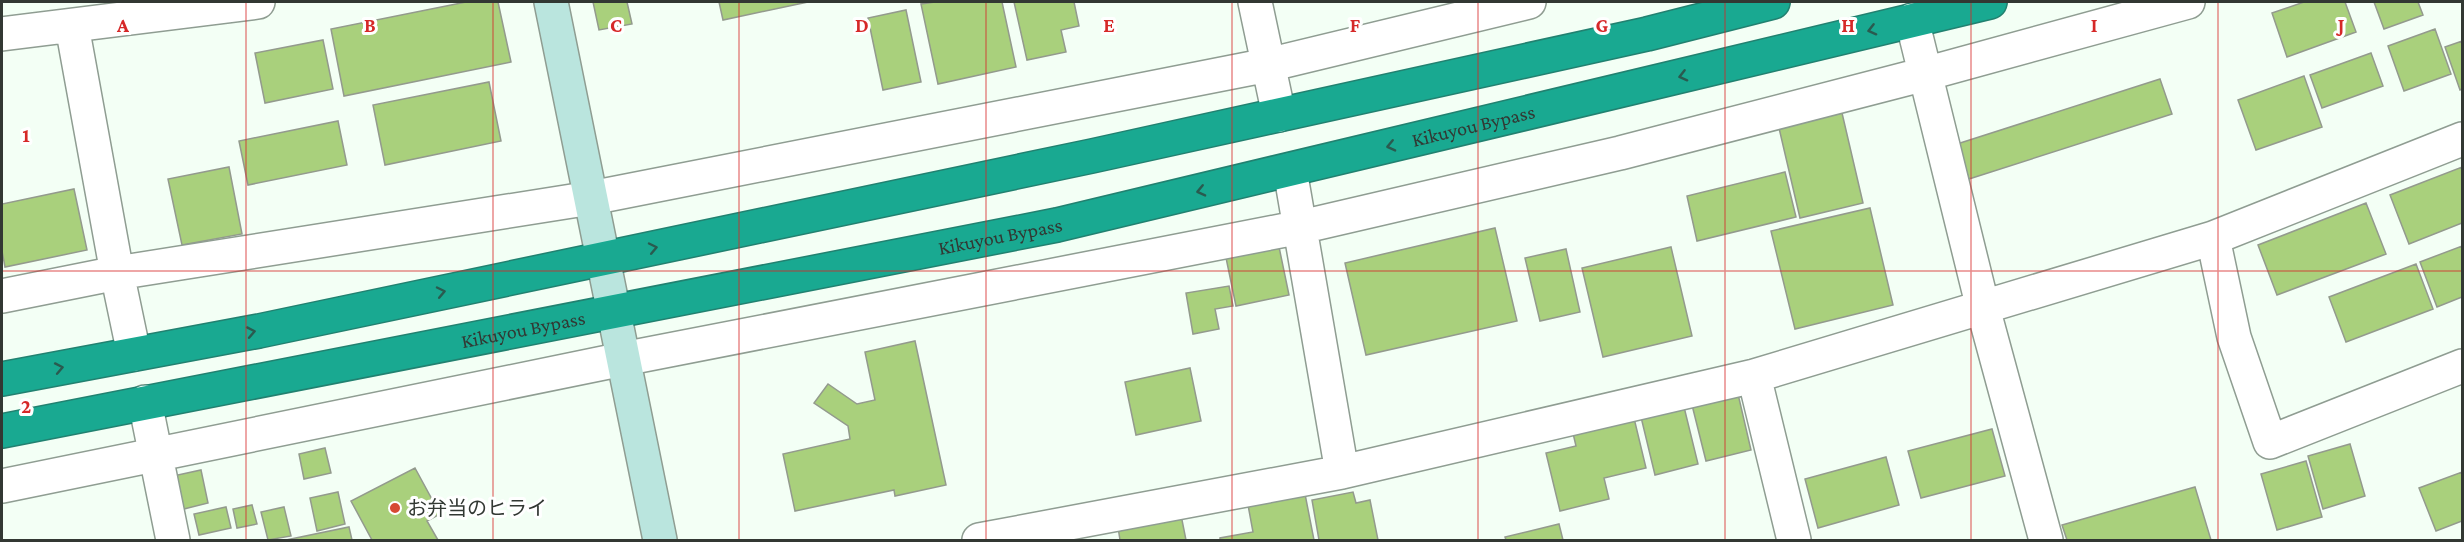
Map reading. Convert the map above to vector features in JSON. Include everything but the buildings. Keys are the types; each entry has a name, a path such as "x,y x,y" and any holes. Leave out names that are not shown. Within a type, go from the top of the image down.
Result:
{"highway":[{"path":"2,379 259,331 1279,115 1647,34 1773,2"},
{"name":"Kikuyou Bypass","path":"2,431 1057,225 1990,2"}],"street":[{"path":"2,34 258,2"},
{"path":"551,2 660,540"},
{"path":"1255,2 1279,115"},
{"path":"2,296 117,273 591,198 1268,64 1529,2"},
{"path":"2,486 623,359 1301,227 1620,153 1925,74 2188,2"},
{"path":"1912,20 1983,308 2046,540"},
{"path":"72,26 134,354"},
{"path":"979,540 1342,472 1754,376 2213,238 2463,139"},
{"path":"1290,170 1342,472"},
{"path":"2213,238 2234,337 2270,442 2463,366"},
{"path":"1754,376 1794,540"},
{"path":"145,402 173,540"}],"place":[{"name":"お弁当のヒライ","path":"395,508"}]}
